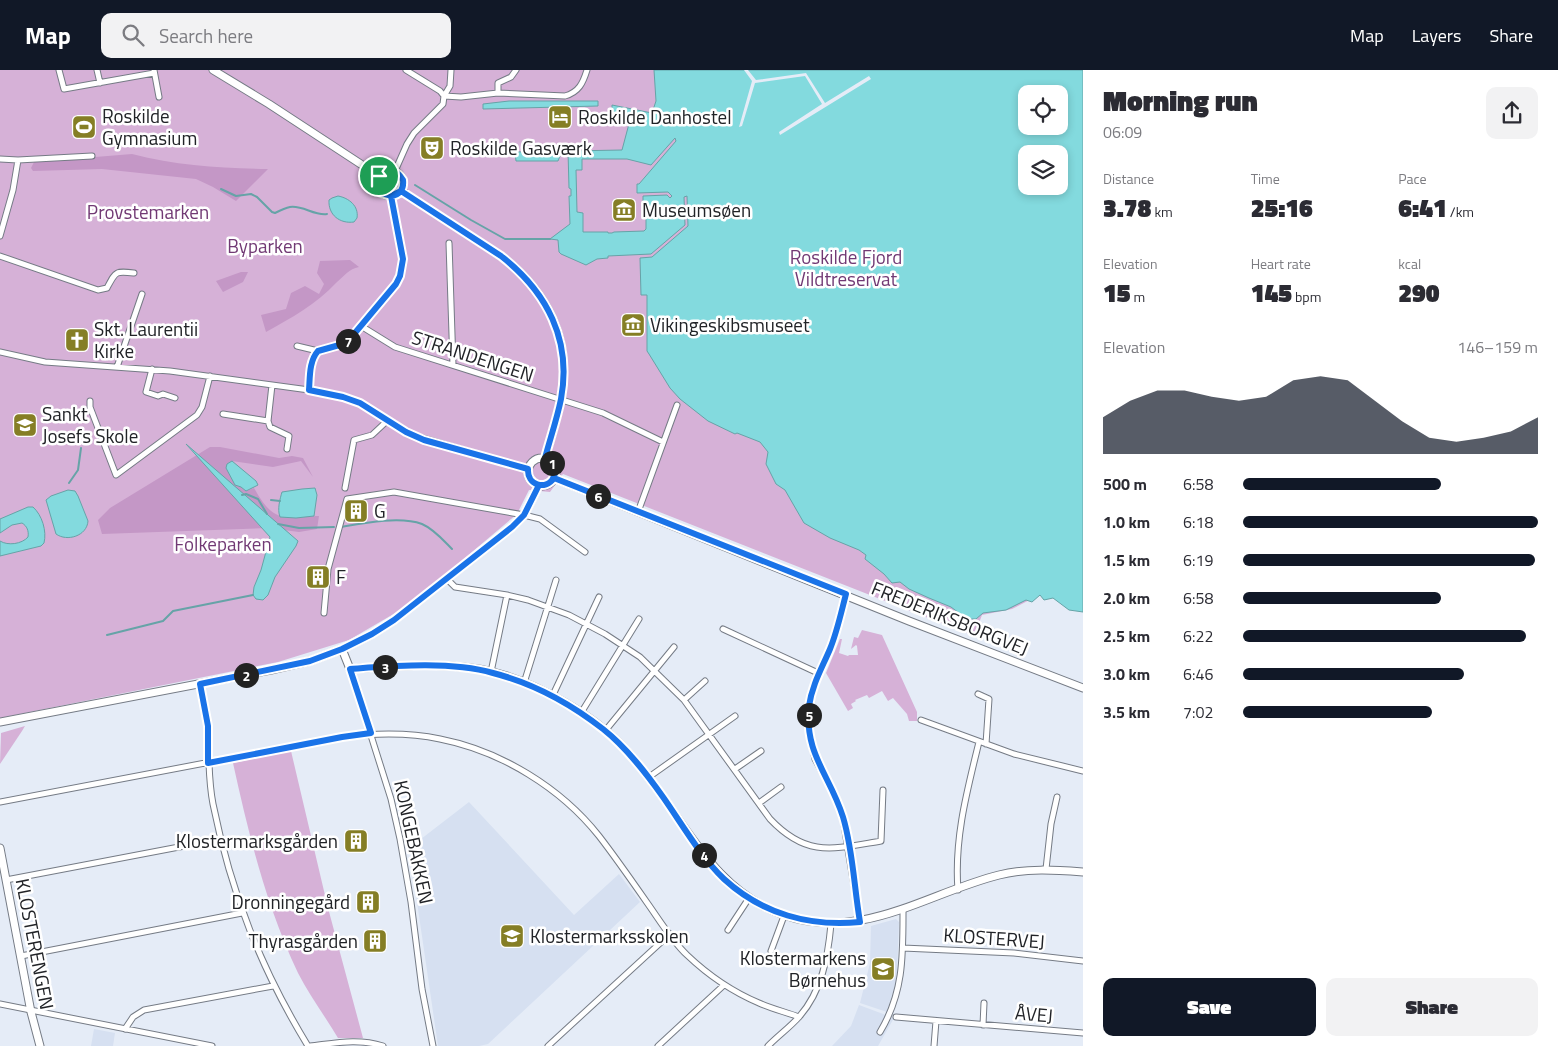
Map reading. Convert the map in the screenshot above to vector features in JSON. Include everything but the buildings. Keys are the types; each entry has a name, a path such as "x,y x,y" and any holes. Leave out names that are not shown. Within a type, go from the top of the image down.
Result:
{"street":[{"path":"59,70 64,89 154,72 159,97"},
{"path":"97,70 100,83"},
{"path":"213,70 379,176"},
{"path":"406,70 440,91 444,96 461,97 498,93 565,96 574,93 580,88 588,70"},
{"path":"395,172 414,133 441,107 444,96 450,86 451,70"},
{"path":"498,93 498,83 511,78 516,70"},
{"path":"0,159 18,160 92,156"},
{"path":"0,236 13,190 18,160"},
{"path":"386,171 395,172 403,180 401,191 391,196 384,195 379,190 377,181 379,176 386,171"},
{"path":"401,191 517,268 532,284 547,307 554,320 559,338 564,378 561,400 545,458"},
{"path":"297,346 318,351 343,344 349,340 396,284 402,269 403,259 391,196"},
{"path":"449,244 453,365"},
{"path":"0,256 98,290 107,288 118,271 134,273"},
{"path":"117,367 142,294"},
{"name":"STRANDENGEN","path":"361,326 395,347 603,413 663,442"},
{"path":"309,390 313,357 318,351"},
{"path":"0,352 45,362 152,369 309,390 343,397 360,403 387,421 424,440 528,469"},
{"path":"152,369 146,392 175,398"},
{"path":"90,401 90,407 116,475 197,415 202,407 210,376"},
{"path":"272,385 268,422 270,427 289,436 287,449"},
{"path":"638,512 677,405"},
{"path":"222,414 268,422"},
{"path":"345,488 354,440 372,435 387,421"},
{"path":"545,458 554,466 554,478 548,484 539,485 531,481 528,469 536,459 545,458"},
{"name":"FREDERIKSBORGVEJ","path":"554,478 846,594 909,621 1083,688"},
{"path":"0,722 310,661 342,649 372,634 394,620 512,527 524,515 539,485"},
{"path":"324,613 328,569 347,499 394,492 524,515 540,519 585,552"},
{"path":"447,579 455,587 507,595 548,607 587,624 622,645 655,670 684,700 770,819 793,840 818,848 832,849 881,842 883,790"},
{"path":"524,683 556,580"},
{"path":"846,594 833,642 811,693 809,708 810,740 816,758 837,800 843,819 860,922"},
{"path":"491,672 507,595"},
{"path":"552,697 599,597"},
{"path":"581,713 639,619"},
{"path":"723,629 818,673"},
{"path":"605,731 674,647"},
{"name":"KONGEBAKKEN","path":"342,649 391,799 404,858 422,989 433,1046"},
{"path":"350,669 441,666 491,672 524,683 581,713 625,749 723,878 749,898 784,916 831,924 860,922 902,910 997,875 1024,870 1046,869 1083,872"},
{"path":"684,700 705,681"},
{"path":"200,684 208,726 208,763 213,803 221,839 242,913 273,986 309,1046 344,1041 362,1041 383,1046"},
{"path":"978,694 989,699 986,744"},
{"path":"648,777 735,716"},
{"path":"921,720 1014,754 1083,771"},
{"path":"0,802 371,733 426,736 462,745 510,764 559,795 588,823 686,954 724,985 760,1004 799,1017"},
{"path":"958,890 956,860 959,836 979,742"},
{"path":"734,769 761,750"},
{"path":"759,803 781,787"},
{"path":"1046,869 1051,824 1057,797"},
{"path":"6,880 221,839"},
{"name":"KLOSTERENGEN","path":"0,848 40,1046"},
{"path":"728,930 749,898"},
{"path":"880,1032 890,1015 901,976 903,948 902,910"},
{"path":"21,956 242,913"},
{"path":"771,951 784,916"},
{"path":"768,1046 799,1017 812,999 820,982 829,948 831,924"},
{"path":"548,1046 670,934"},
{"name":"KLOSTERVEJ","path":"903,948 1014,952 1083,961"},
{"path":"658,1046 724,985"},
{"path":"125,1030 133,1017 144,1010 273,986"},
{"path":"983,1025 984,1003"},
{"path":"0,1004 32,1012 212,1046"},
{"name":"ÅVEJ","path":"896,1018 1083,1033"},
{"path":"934,1046 936,1021"}],"shaded area":[{"path":"132,154 200,166 268,169 236,201 196,179 102,169 33,171 31,168 34,162"},
{"path":"350,260 359,267 352,269 303,310 266,332 261,315 286,309 291,293 305,286 319,294 324,284 317,273 320,261"},
{"path":"241,272 248,272 243,282 223,292 216,281"},
{"path":"210,447 220,447 279,458 292,456 303,458 313,477 301,461 273,467 232,461 237,486 246,491 254,488 268,508 280,516 319,516 317,529 299,532 268,528 102,534 98,520 110,508"},
{"name":"Klostermarksskolen","path":"469,802 574,915 619,874 640,902 488,1044 479,1046 438,1046 410,854 423,842 421,839"},
{"name":"Klostermarkens Børnehus","path":"896,919 899,922 897,974 887,1012 860,1003 870,963 871,926"},
{"name":"Klostermarkens Børnehus","path":"859,1005 894,1018 878,1046 832,1046 851,1026"},
{"path":"94,1029 115,1033 113,1046 91,1046"}],"green space":[{"path":"0,70 1083,70 1049,595 1041,594 1012,609 982,615 974,636 563,474 550,492 529,490 517,514 409,605 349,640 278,662 0,718"},
{"path":"862,630 882,635 917,712 917,721 909,721 907,714 893,698 888,701 882,691 869,698 867,695 855,700 851,704 853,708 848,711 826,673 840,639 842,639 839,653 848,656 858,655 856,645 851,649 854,637 858,638"},
{"path":"25,726 22,731 0,764 1,733"},
{"path":"291,751 328,908 363,1038 338,1038 302,981 277,922 245,817 233,763"}],"water":[{"name":"Roskilde Fjord Vildtreservat","path":"654,70 1083,70 1083,612 1069,610 1053,598 1044,600 1040,595 1032,602 1026,600 1006,610 983,613 976,619 967,619 951,607 909,589 900,582 892,583 865,559 866,555 859,550 830,538 804,523 785,490 776,484 766,464 768,452 760,442 737,433 735,434 708,421 680,399 670,388 647,351 647,295 641,295 640,258 652,257 688,226 687,196 684,197 685,225 651,254 608,256 608,258 597,259 586,265 561,254 559,252 558,240 550,239 570,224 569,196 571,196 571,189 569,188 568,151 622,150 630,120 616,120 616,115 612,116 612,105 652,113 656,101","holes":["675,138 676,141 637,184 637,193 668,192 672,196 670,198 667,195 643,196 643,215 646,217 646,229 644,231 612,233 583,232 583,213 577,212 576,170 582,170 582,159 627,159 651,165"]},
{"path":"509,101 598,101 598,106 483,109 483,104"},
{"path":"562,151 558,161 516,161 515,152"},
{"path":"338,196 355,206 357,218 354,222 344,222 333,214 329,200"},
{"path":"186,444 298,541 275,577 268,595 263,600 256,599 253,595 270,537"},
{"path":"232,461 256,481 258,485 246,491 235,485 226,468 227,464"},
{"path":"315,488 317,495 314,516 280,517 279,507 282,492"},
{"path":"68,490 75,491 88,521 87,526 80,534 71,537 56,534 46,500 51,496"},
{"path":"28,507 33,507 41,519 45,533 44,543 41,546 0,556 0,541 11,544 19,543 28,537 28,531 22,523 12,525 0,533 0,519"}],"pier":[{"path":"744,70 748,70 756,80 806,73 825,103 869,76 871,79 780,135 779,132 822,104 805,76 755,83 742,126 739,127 752,81"}],"waterway":[{"path":"415,185 505,239 550,239"},
{"path":"221,189 236,196 251,194 275,213 286,208 295,207 327,214"},
{"path":"69,483 78,470 81,448"},
{"path":"242,495 246,494 258,499 267,514"},
{"path":"271,500 280,501"},
{"path":"341,527 393,520 413,522 431,529 452,549"},
{"path":"278,524 299,528 334,527"},
{"path":"107,635 163,621 173,611 253,595"}],"place":[{"name":"Roskilde Danhostel","path":"560,117"},
{"name":"Roskilde Gymnasium","path":"84,127"},
{"name":"Roskilde Gasværk","path":"432,148"},
{"name":"Museumsøen","path":"624,210"},
{"name":"Vikingeskibsmuseet","path":"633,325"},
{"name":"Skt. Laurentii Kirke","path":"77,340"},
{"name":"Sankt Josefs Skole","path":"25,425"},
{"name":"G","path":"356,511"},
{"name":"F","path":"318,577"},
{"name":"Klostermarksgården","path":"356,841"},
{"name":"Dronningegård","path":"368,902"},
{"name":"Klostermarksskolen","path":"512,936"},
{"name":"Thyrasgården","path":"375,941"},
{"name":"Klostermarkens Børnehus","path":"883,969"}],"route":[{"path":"379,176 377,186 381,193 387,196 391,196 395,196 401,191 501,256 517,268 544,301 554,320 563,358 564,378 561,400 545,458 554,466 554,478 544,486 539,485 530,506 512,527 394,620 372,634 342,649 310,661 200,684 208,726 208,763 371,733 350,669 441,666 491,672 524,683 552,697 581,713 605,731 625,749 648,777 696,845 723,878 749,898 784,916 805,921 831,924 860,922 843,819 837,800 816,758 809,732 811,693 833,642 846,594 554,478 551,482 544,486 535,484 529,477 528,469 424,440 406,432 360,403 343,397 309,390 315,354 318,351 343,344 349,340 396,284 400,276 403,259 391,196 395,196 398,194 401,191 403,180 401,176 391,170 379,176"}],"park label":[{"name":"Provstemarken","path":"148,212"},
{"name":"Byparken","path":"265,246"},
{"name":"Folkeparken","path":"223,544"}]}
